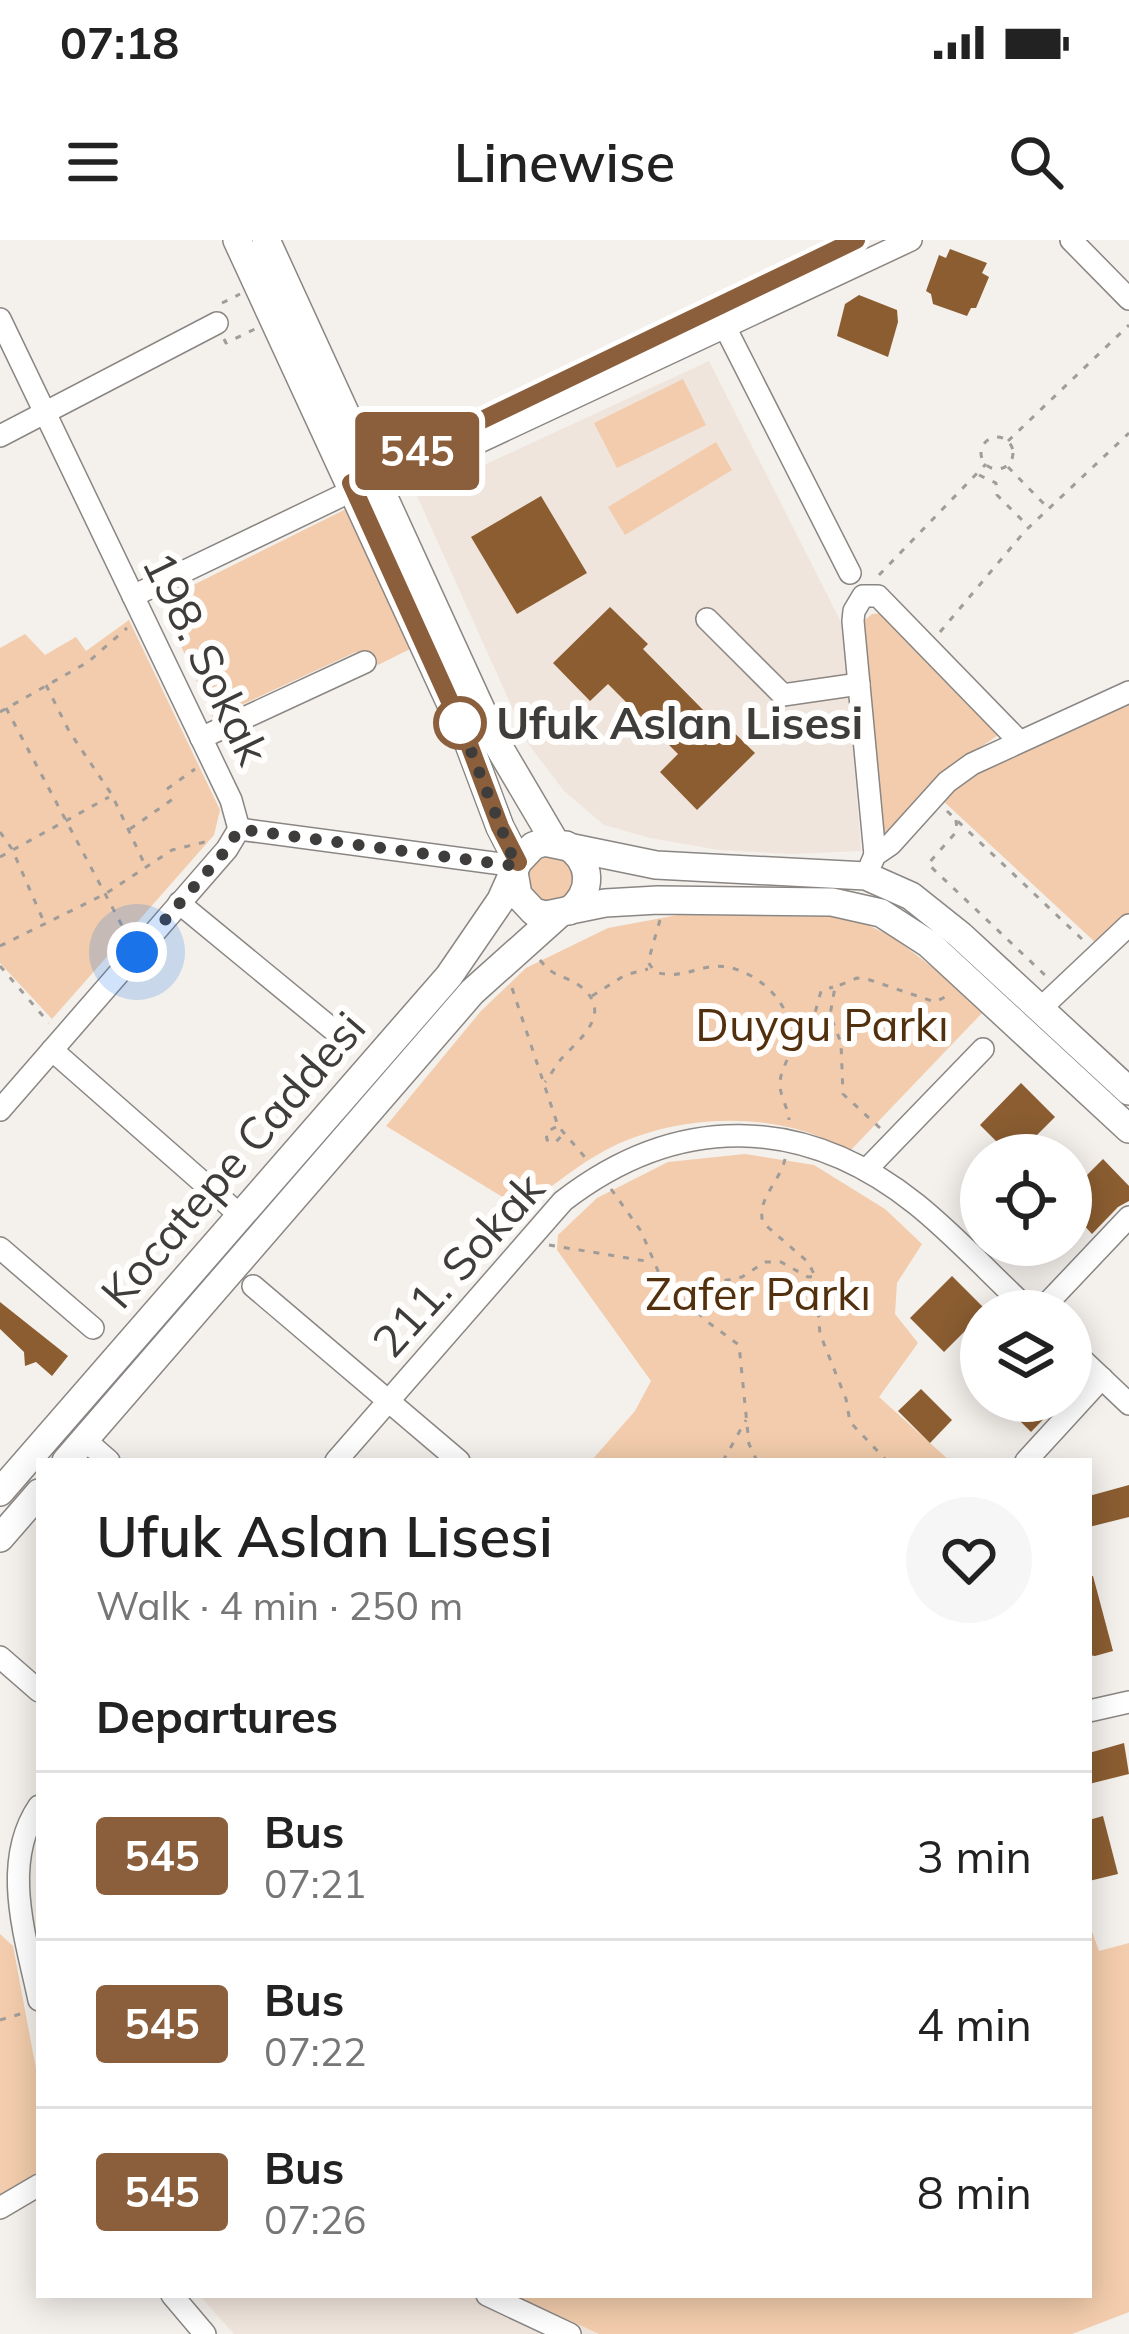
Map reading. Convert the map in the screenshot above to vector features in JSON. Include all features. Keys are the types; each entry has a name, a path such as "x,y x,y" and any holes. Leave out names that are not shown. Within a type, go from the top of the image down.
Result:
{"main road":[{"path":"237,240 496,742 561,843 583,860 588,883 584,894 563,913"},
{"path":"266,240 361,488 467,739 516,867 518,896 525,905 546,915 605,903 658,900 832,902 881,914 929,944 1129,1130"},
{"path":"516,867 533,846 561,843 656,865 871,865 1047,1002 1129,1090"},
{"name":"Kocatepe Caddesi","path":"0,1491 449,976 516,867"},
{"name":"Kocatepe Caddesi","path":"76,1450 472,992 513,950 563,913"},
{"path":"0,1538 36,1496"}],"street":[{"path":"137,605 856,240"},
{"path":"361,488 726,329 911,240"},
{"path":"1071,240 1129,299"},
{"name":"198. Sokak","path":"0,319 231,800 239,829 227,849 0,1110"},
{"path":"0,436 217,323"},
{"path":"726,329 850,573"},
{"path":"871,865 854,610 863,596 878,596 1019,740"},
{"path":"706,619 783,695 859,684"},
{"path":"206,748 365,662"},
{"path":"871,865 932,798 972,764 1129,692"},
{"path":"239,829 516,867"},
{"path":"179,903 348,1042"},
{"path":"1047,1002 1129,925"},
{"path":"57,1044 241,1216"},
{"path":"866,1170 983,1049"},
{"name":"211. Sokak","path":"339,1458 563,1201 599,1174 698,1136 789,1140 866,1170 916,1204 1008,1290"},
{"path":"1060,1290 1129,1217"},
{"path":"0,1248 93,1328"},
{"path":"253,1286 456,1458"},
{"path":"1092,1369 1129,1404"},
{"path":"1029,1458 1102,1378"},
{"path":"0,1657 36,1688"},
{"path":"1092,1710 1129,1702"},
{"path":"36,1813 23,1839 19,1893 36,1987"},
{"path":"0,2208 36,2187"},
{"path":"175,2298 205,2334"},
{"path":"494,2298 570,2334"}],"path":[{"path":"1008,442 1129,325"},
{"path":"928,647 1029,527 1129,434"},
{"path":"995,436 1008,442 1013,453 1006,466 997,469 986,464 981,451 986,441 995,436"},
{"path":"879,575 986,464"},
{"path":"1006,466 1048,509"},
{"path":"976,473 996,483 998,495 1029,527"},
{"path":"137,605 88,662 3,710 137,952"},
{"path":"46,685 69,731 112,795 146,866"},
{"path":"167,789 206,748"},
{"path":"0,857 112,795"},
{"path":"932,798 1098,954"},
{"path":"129,830 173,799"},
{"path":"956,820 957,831 928,864 1055,985 1047,1002"},
{"path":"0,832 45,924"},
{"path":"0,946 105,894 172,850 200,840 227,849"},
{"path":"650,968 650,952 661,923 658,900"},
{"path":"534,952 554,976 571,981 591,997 595,1011 588,1034 558,1062 545,1082"},
{"path":"0,966 57,1044"},
{"path":"591,997 625,975 650,968 670,977 727,967 761,981 788,1018 790,1050 779,1081 789,1112 789,1140 782,1171 760,1214 773,1233 808,1262 815,1276 820,1334 846,1399 850,1422 884,1458"},
{"path":"508,978 558,1126 641,1232 664,1285 739,1345 749,1444 756,1458"},
{"path":"790,1050 797,1050 810,1030 821,991 857,978 935,1002 962,989 969,980"},
{"path":"835,987 830,1015 841,1043 843,1094 896,1140"},
{"path":"558,1126 548,1129 547,1140 555,1143 564,1133"},
{"path":"533,1233 543,1244 654,1263"},
{"path":"686,1299 708,1284 742,1276 765,1262 781,1262 815,1276"},
{"path":"725,1458 747,1419"},
{"path":"0,2020 36,2005"}],"shaded area":[{"path":"709,361 844,628 861,851 719,850 604,825 564,791 529,745 417,496"},
{"path":"202,2298 521,2298 599,2334 234,2334"}],"green space":[{"path":"683,379 706,425 617,468 594,423"},
{"path":"716,442 732,470 625,535 608,507"},
{"path":"350,510 414,647 378,665 356,652 213,718 161,601"},
{"path":"887,613 1000,734 948,769 883,833 859,625 872,614"},
{"path":"129,620 220,810 214,835 52,1019 0,963 0,648 25,634 45,655 76,637 86,651"},
{"path":"1129,703 1129,913 1096,943 940,798 996,756"},
{"path":"549,855 566,862 573,879 566,896 549,903 532,896 525,879 532,862"},
{"name":"Duygu Parkı","path":"678,915 851,917 893,937 982,1013 849,1152 821,1137 757,1122 689,1124 625,1141 519,1207 386,1126 481,1011 526,968 608,928"},
{"name":"Zafer Parkı","path":"745,1154 814,1165 885,1209 922,1244 897,1283 895,1314 918,1343 879,1397 947,1458 594,1458 635,1411 651,1381 557,1250 558,1235 597,1198 668,1162"},
{"path":"1092,1931 1099,1951 1129,1943 1129,2312 1072,2334 599,2334 521,2298 1092,2298"},
{"path":"0,1934 13,1946 36,2069 36,2175 0,2197"}],"building":[{"path":"950,249 987,263 982,273 989,277 976,308 967,316 933,304 926,291 939,255 946,258"},
{"path":"859,295 897,310 888,357 837,336 845,304"},
{"path":"541,496 587,573 517,614 471,537"},
{"path":"610,607 648,644 643,649 713,720 717,716 755,753 697,810 660,772 678,754 608,684 590,701 553,663"},
{"path":"1021,1083 1055,1117 1038,1134 989,1134 980,1125"},
{"path":"1103,1159 1129,1186 1129,1201 1092,1234 1092,1170"},
{"path":"952,1276 966,1290 960,1290 960,1336 944,1352 910,1318"},
{"path":"0,1302 68,1356 52,1376 36,1362 25,1366 24,1352 0,1329"},
{"path":"921,1389 952,1420 930,1443 898,1411"},
{"path":"1021,1422 1041,1422 1031,1432"},
{"path":"1129,1485 1129,1517 1092,1526 1092,1495"},
{"path":"1092,1576 1113,1651 1095,1656 1092,1656"},
{"path":"1124,1743 1129,1774 1092,1783 1092,1752"},
{"path":"1103,1816 1118,1874 1092,1880 1092,1819"}],"bus line":[{"name":"545","path":"518,862 351,483 856,240"}],"place":[{"name":"Ufuk Aslan Lisesi","path":"460,723"}],"route":[{"path":"137,952 239,829 516,866 460,723"}]}
